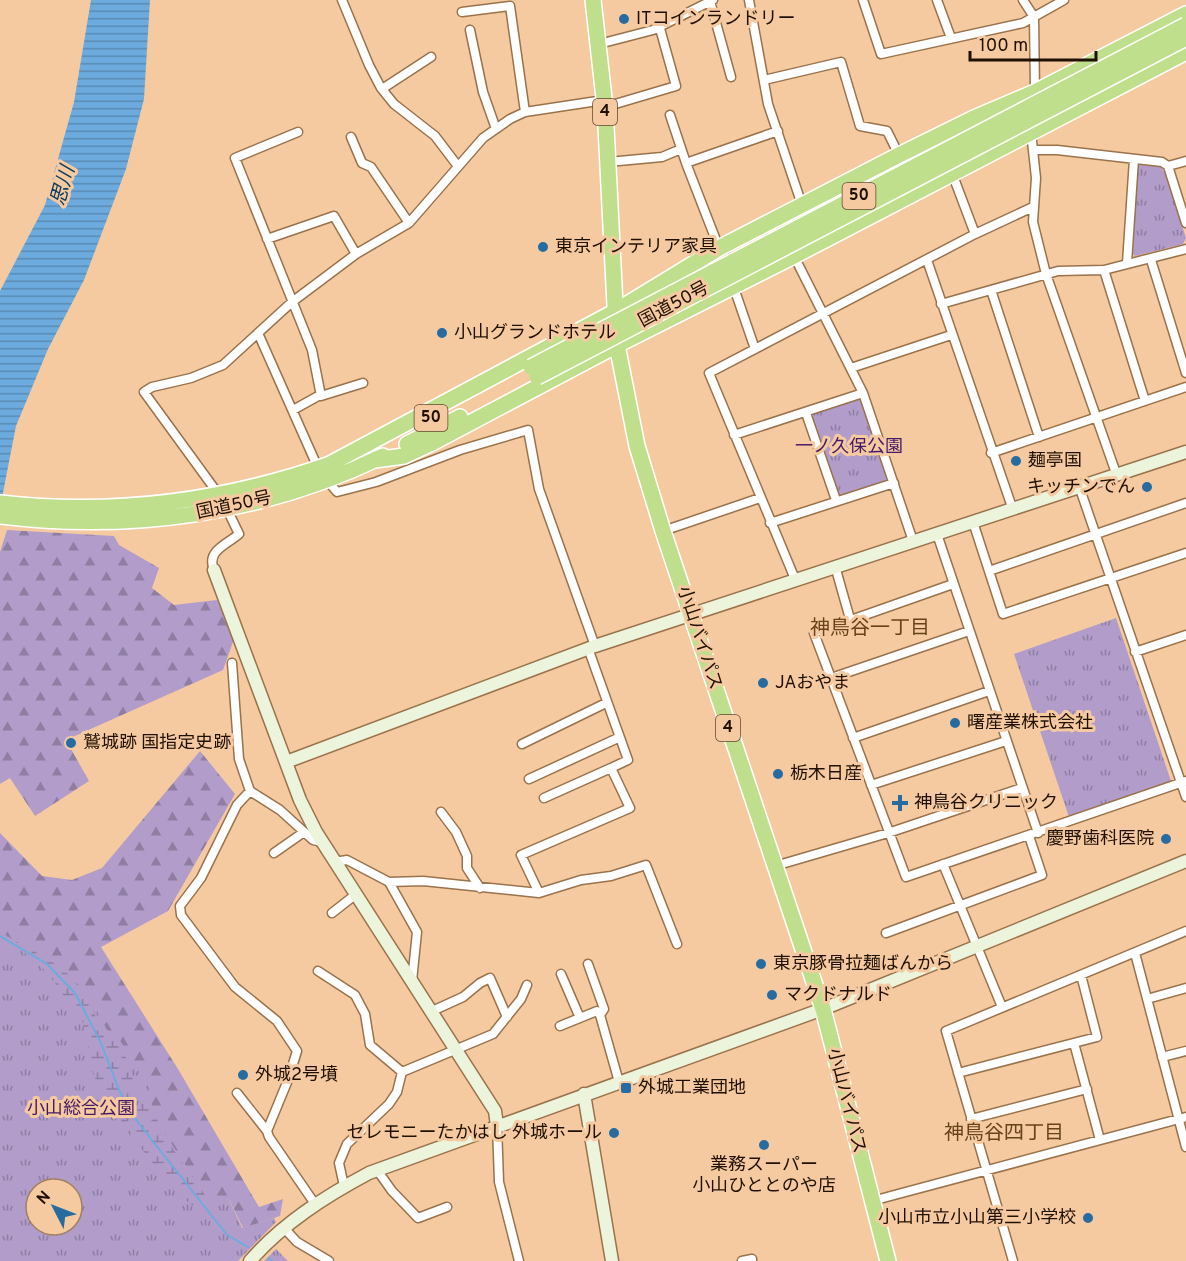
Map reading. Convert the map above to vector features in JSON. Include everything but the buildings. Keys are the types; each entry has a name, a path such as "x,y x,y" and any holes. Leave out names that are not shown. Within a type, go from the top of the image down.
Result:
{"highway":[{"name":"小山バイパス","path":"593,0 605,104 616,345 637,446 663,531 823,1009 888,1261"},
{"path":"324,471 616,311 719,249 898,155 974,118 1035,92 1186,14"},
{"name":"国道50号","path":"0,503 91,516 219,495 375,460 534,372 1186,25"},
{"name":"国道50号","path":"0,516 158,519 227,509 275,497 402,433 534,372 1186,38"},
{"path":"375,460 404,456 432,443 616,345 794,256 1186,51"}],"street":[{"path":"342,0 369,65 382,89 394,104 435,136 457,165"},
{"path":"749,0 768,104 802,206"},
{"path":"863,0 881,54 1023,23 1064,0"},
{"path":"938,0 951,38"},
{"path":"1023,0 1034,17 1035,92"},
{"path":"598,44 653,30 659,25 712,1 731,77"},
{"path":"462,12 510,6 525,112"},
{"path":"519,1261 499,1182 495,1111 334,862 300,800 210,562 213,555 239,534 219,495 144,392 153,387 191,378 223,365 292,302 356,254 409,223 457,165 496,129 525,112 605,104 676,86 659,25"},
{"path":"470,30 483,92 496,129"},
{"path":"382,89 432,57"},
{"path":"764,80 841,63 860,126 887,131 898,155"},
{"path":"670,115 719,249"},
{"path":"686,163 777,131"},
{"path":"298,132 235,158 312,350 320,394"},
{"path":"1031,132 1035,150 1033,222 1046,274 1095,419 1117,476"},
{"path":"351,137 362,163 371,167 409,223"},
{"path":"608,162 662,157 681,149"},
{"path":"1035,150 1057,150 1162,162 1168,166 1186,223"},
{"path":"1127,263 1134,159"},
{"path":"1168,166 1186,161"},
{"path":"952,173 975,234"},
{"path":"795,579 709,373 975,234 1033,207"},
{"path":"267,239 333,216 356,254"},
{"path":"941,304 1058,271 1104,270 1186,249"},
{"path":"794,256 863,393 913,541"},
{"path":"927,260 991,453 1013,510"},
{"path":"1150,260 1186,373"},
{"path":"1104,270 1145,401"},
{"path":"733,285 755,349"},
{"path":"991,290 1039,437"},
{"path":"258,333 287,402 337,492 376,482 460,450 528,430 539,489 591,647 606,703 628,760 544,798"},
{"path":"851,368 951,335"},
{"path":"320,394 325,397 363,383"},
{"path":"991,453 1186,387"},
{"path":"735,435 863,393"},
{"path":"293,410 320,394"},
{"path":"806,413 836,500"},
{"path":"286,762 591,647 835,566 1080,489 1186,452"},
{"path":"770,523 894,483"},
{"path":"1080,489 1135,652 1183,782 1186,797"},
{"path":"663,531 760,498"},
{"path":"989,571 1186,503"},
{"path":"973,522 1003,614 1111,580 1186,553"},
{"path":"886,933 1042,875 1022,788 937,534"},
{"path":"835,566 850,619"},
{"path":"953,584 814,633 906,877 1183,782"},
{"path":"831,678 969,631"},
{"path":"1135,652 1186,635"},
{"path":"232,663 239,759 250,791 280,810 313,840 322,842"},
{"path":"853,738 989,691"},
{"path":"522,744 606,703"},
{"path":"529,779 618,738"},
{"path":"871,785 1006,741"},
{"path":"538,893 521,855 630,808 611,768"},
{"path":"775,866 888,833 1022,788"},
{"path":"250,791 237,805 201,878 180,906 181,915 236,987 277,1021 297,1051 267,1131"},
{"path":"441,812 456,832 467,855 467,868 480,888"},
{"path":"274,853 304,832"},
{"path":"334,862 347,860 388,882 423,881 538,893 581,880 611,876 646,865 676,944"},
{"path":"250,1261 284,1228 315,1204 344,1186 377,1170 823,1009 1186,861"},
{"path":"943,864 1002,1007"},
{"path":"388,882 417,932 412,984"},
{"path":"332,913 355,895"},
{"path":"1013,1261 946,1031 1186,931"},
{"path":"1134,953 1162,1057 1182,1118 1186,1148"},
{"path":"588,964 603,1009 600,1015"},
{"path":"318,970 355,995 365,1014 370,1044 402,1071"},
{"path":"561,974 580,1018"},
{"path":"958,1073 1097,1037 1081,975"},
{"path":"430,1012 463,997 490,978 507,1017"},
{"path":"402,1071 493,1034 521,999 527,985"},
{"path":"1147,999 1186,988"},
{"path":"560,1026 597,1011 619,1082"},
{"path":"1074,1043 1100,1140"},
{"path":"1162,1057 1186,1051"},
{"path":"344,1186 339,1162 347,1144 388,1104 397,1092 402,1071"},
{"path":"971,1119 1087,1089"},
{"path":"237,1093 267,1131 315,1204"},
{"path":"584,1094 612,1261"},
{"path":"872,1201 1182,1118"},
{"path":"377,1170 392,1191 418,1218 447,1207"},
{"path":"284,1228 297,1242 329,1261"},
{"path":"742,1261 752,1259"}],"green space":[{"path":"1138,165 1160,166 1165,173 1186,238 1183,244 1135,256 1130,251"},
{"name":"一ノ久保公園","path":"861,397 889,479 837,497 810,415"},
{"path":"7,530 114,536 119,545 159,568 152,588 174,605 217,600 234,639 223,670 66,740 89,781 35,816 10,778 0,784 0,552"},
{"path":"1116,618 1171,781 1069,817 1014,654"},
{"path":"200,751 235,794 168,911 101,947 178,1069 259,1207 283,1199 280,1216 243,1228 228,1198 209,1201 154,1117 148,1085 138,1067 118,1038 107,1030 93,1004 71,973 0,932 0,833 42,876 72,880 102,868"},
{"name":"小山総合公園","path":"0,926 84,974 228,1198 242,1228 274,1218 276,1222 238,1261 0,1261"},
{"path":"0,932 60,967 83,990 97,1023 107,1030 72,1008 48,973 24,952 0,939"},
{"path":"82,1019 108,1036 125,1055 133,1079 132,1110 136,1115 139,1103 148,1099 166,1138 209,1201 197,1208 178,1193 130,1136 134,1119 130,1117 124,1130 121,1127 94,1076"},
{"path":"276,1249 288,1261 264,1261"}],"water":[{"name":"思川","path":"91,0 150,0 144,99 126,169 84,280 48,349 16,426 0,508 0,291 45,205 74,102"}],"waterway":[{"path":"0,936 47,964 75,993 101,1043 119,1090 137,1121 227,1235 248,1247"},
{"path":"268,1258 272,1261"}],"place":[{"name":"ITコインランドリー","path":"624,19"},
{"name":"東京インテリア家具","path":"543,247"},
{"name":"小山グランドホテル","path":"442,333"},
{"name":"麺亭国","path":"1016,461"},
{"name":"キッチンでん","path":"1147,487"},
{"name":"JAおやま","path":"763,683"},
{"name":"曙産業株式会社","path":"955,723"},
{"name":"鷲城跡 国指定史跡","path":"71,743"},
{"name":"栃木日産","path":"778,774"},
{"name":"神鳥谷クリニック","path":"900,803"},
{"name":"慶野歯科医院","path":"1166,839"},
{"name":"東京豚骨拉麺ばんから","path":"761,964"},
{"name":"マクドナルド","path":"772,995"},
{"name":"外城2号墳","path":"243,1075"},
{"name":"外城工業団地","path":"626,1088"},
{"name":"セレモニーたかはし 外城ホール","path":"614,1133"},
{"name":"業務スーパー 小山ひととのや店","path":"764,1145"},
{"name":"小山市立小山第三小学校","path":"1088,1218"}],"district":[{"name":"神鳥谷一丁目","path":"870,629"},
{"name":"神鳥谷四丁目","path":"1004,1134"}]}
